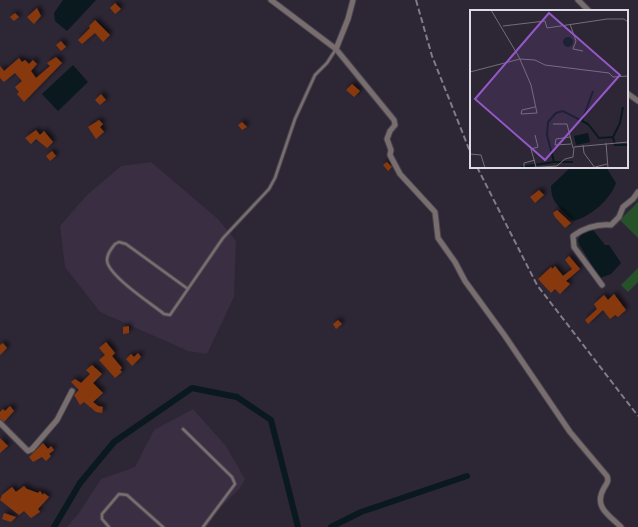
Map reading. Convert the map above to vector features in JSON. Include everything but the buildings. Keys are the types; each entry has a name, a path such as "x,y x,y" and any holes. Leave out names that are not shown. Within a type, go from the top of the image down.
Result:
{"street":[{"path":"271,0 336,49 394,120 395,125 390,131 387,139 392,158 400,174 435,212 438,238 455,262 465,281 505,336 570,432 607,476 608,482 601,495 600,504 606,515 621,527"},
{"path":"336,49 345,29 353,0"},
{"path":"578,0 587,10"},
{"path":"628,94 638,101"},
{"path":"602,285 574,247 573,236 581,230 600,224 611,225 619,217 623,207 633,199 638,192"},
{"path":"0,423 28,451 32,449 53,425 72,391"}],"lane":[{"path":"188,289 126,244 119,242 115,244 108,254 106,261 112,273 167,315 170,315 188,289 223,238 269,189 275,178 295,119 315,75 327,63 336,49"},
{"path":"183,429 232,477 235,484 203,527"},
{"path":"109,527 102,519 102,514 119,494 127,495 163,527"}],"shaded area":[{"path":"63,0 96,0 67,31 55,21 54,13"},
{"path":"73,65 88,82 58,111 42,94"},
{"path":"151,162 218,219 236,241 234,297 207,354 188,351 100,312 65,267 60,226 86,196 121,166"},
{"path":"570,168 607,168 616,183 609,196 599,207 586,216 573,221 555,202 551,192 551,186"},
{"path":"593,230 605,245 609,245 621,263 611,274 600,278 580,246 578,240 582,233"},
{"path":"193,409 226,446 245,479 240,488 221,507 206,527 67,527 79,513 101,479 135,467 154,430"}],"green space":[{"path":"638,202 638,238 620,220"},
{"path":"638,268 638,282 628,292 621,285"}],"waterway":[{"path":"54,527 80,483 114,442 192,388 237,397 271,420 298,527"},
{"path":"331,527 361,512 467,476"}],"railway":[{"path":"416,0 432,56 470,151"},
{"path":"478,168 537,285 638,416"}]}
